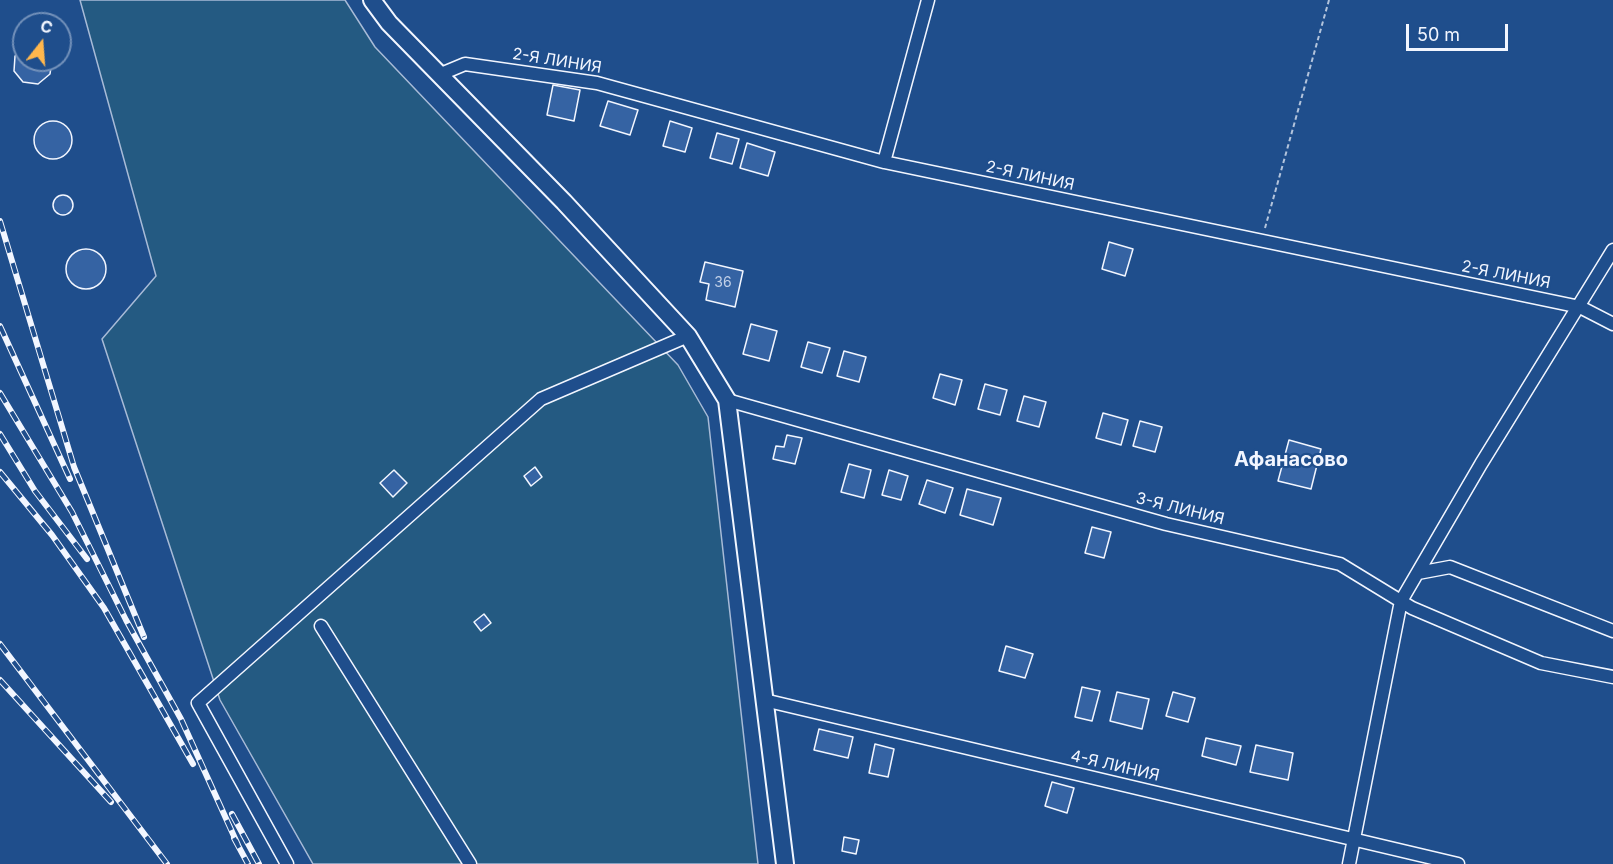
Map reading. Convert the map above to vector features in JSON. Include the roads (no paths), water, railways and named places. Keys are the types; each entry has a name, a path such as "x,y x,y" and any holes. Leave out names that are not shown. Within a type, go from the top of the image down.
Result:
{"street":[{"path":"372,0 389,23 441,74 688,336 727,400 785,864"},
{"path":"884,162 928,0"},
{"name":"2-Я ЛИНИЯ","path":"441,74 465,64 597,83 884,162 1261,243 1580,307 1613,324"},
{"path":"1349,864 1356,840 1401,602 1481,464 1580,307 1613,250"},
{"path":"287,864 198,703 541,399 688,336"},
{"name":"3-Я ЛИНИЯ","path":"727,400 1166,524 1340,564 1401,602 1540,663 1613,677"},
{"path":"1418,573 1450,567 1613,631"},
{"path":"321,626 470,864"},
{"name":"4-Я ЛИНИЯ","path":"764,700 1458,864"}],"railway":[{"path":"0,221 74,467 144,637"},
{"path":"0,326 70,479"},
{"path":"0,393 72,512 126,620 181,719 238,845"},
{"path":"0,434 35,491 87,559"},
{"path":"0,472 52,535 104,608 193,764"},
{"path":"0,644 167,864"},
{"path":"0,680 111,802"},
{"path":"232,814 259,864"},
{"path":"234,838 248,864"}],"district":[{"name":"Афанасово","path":"1291,460"}]}
